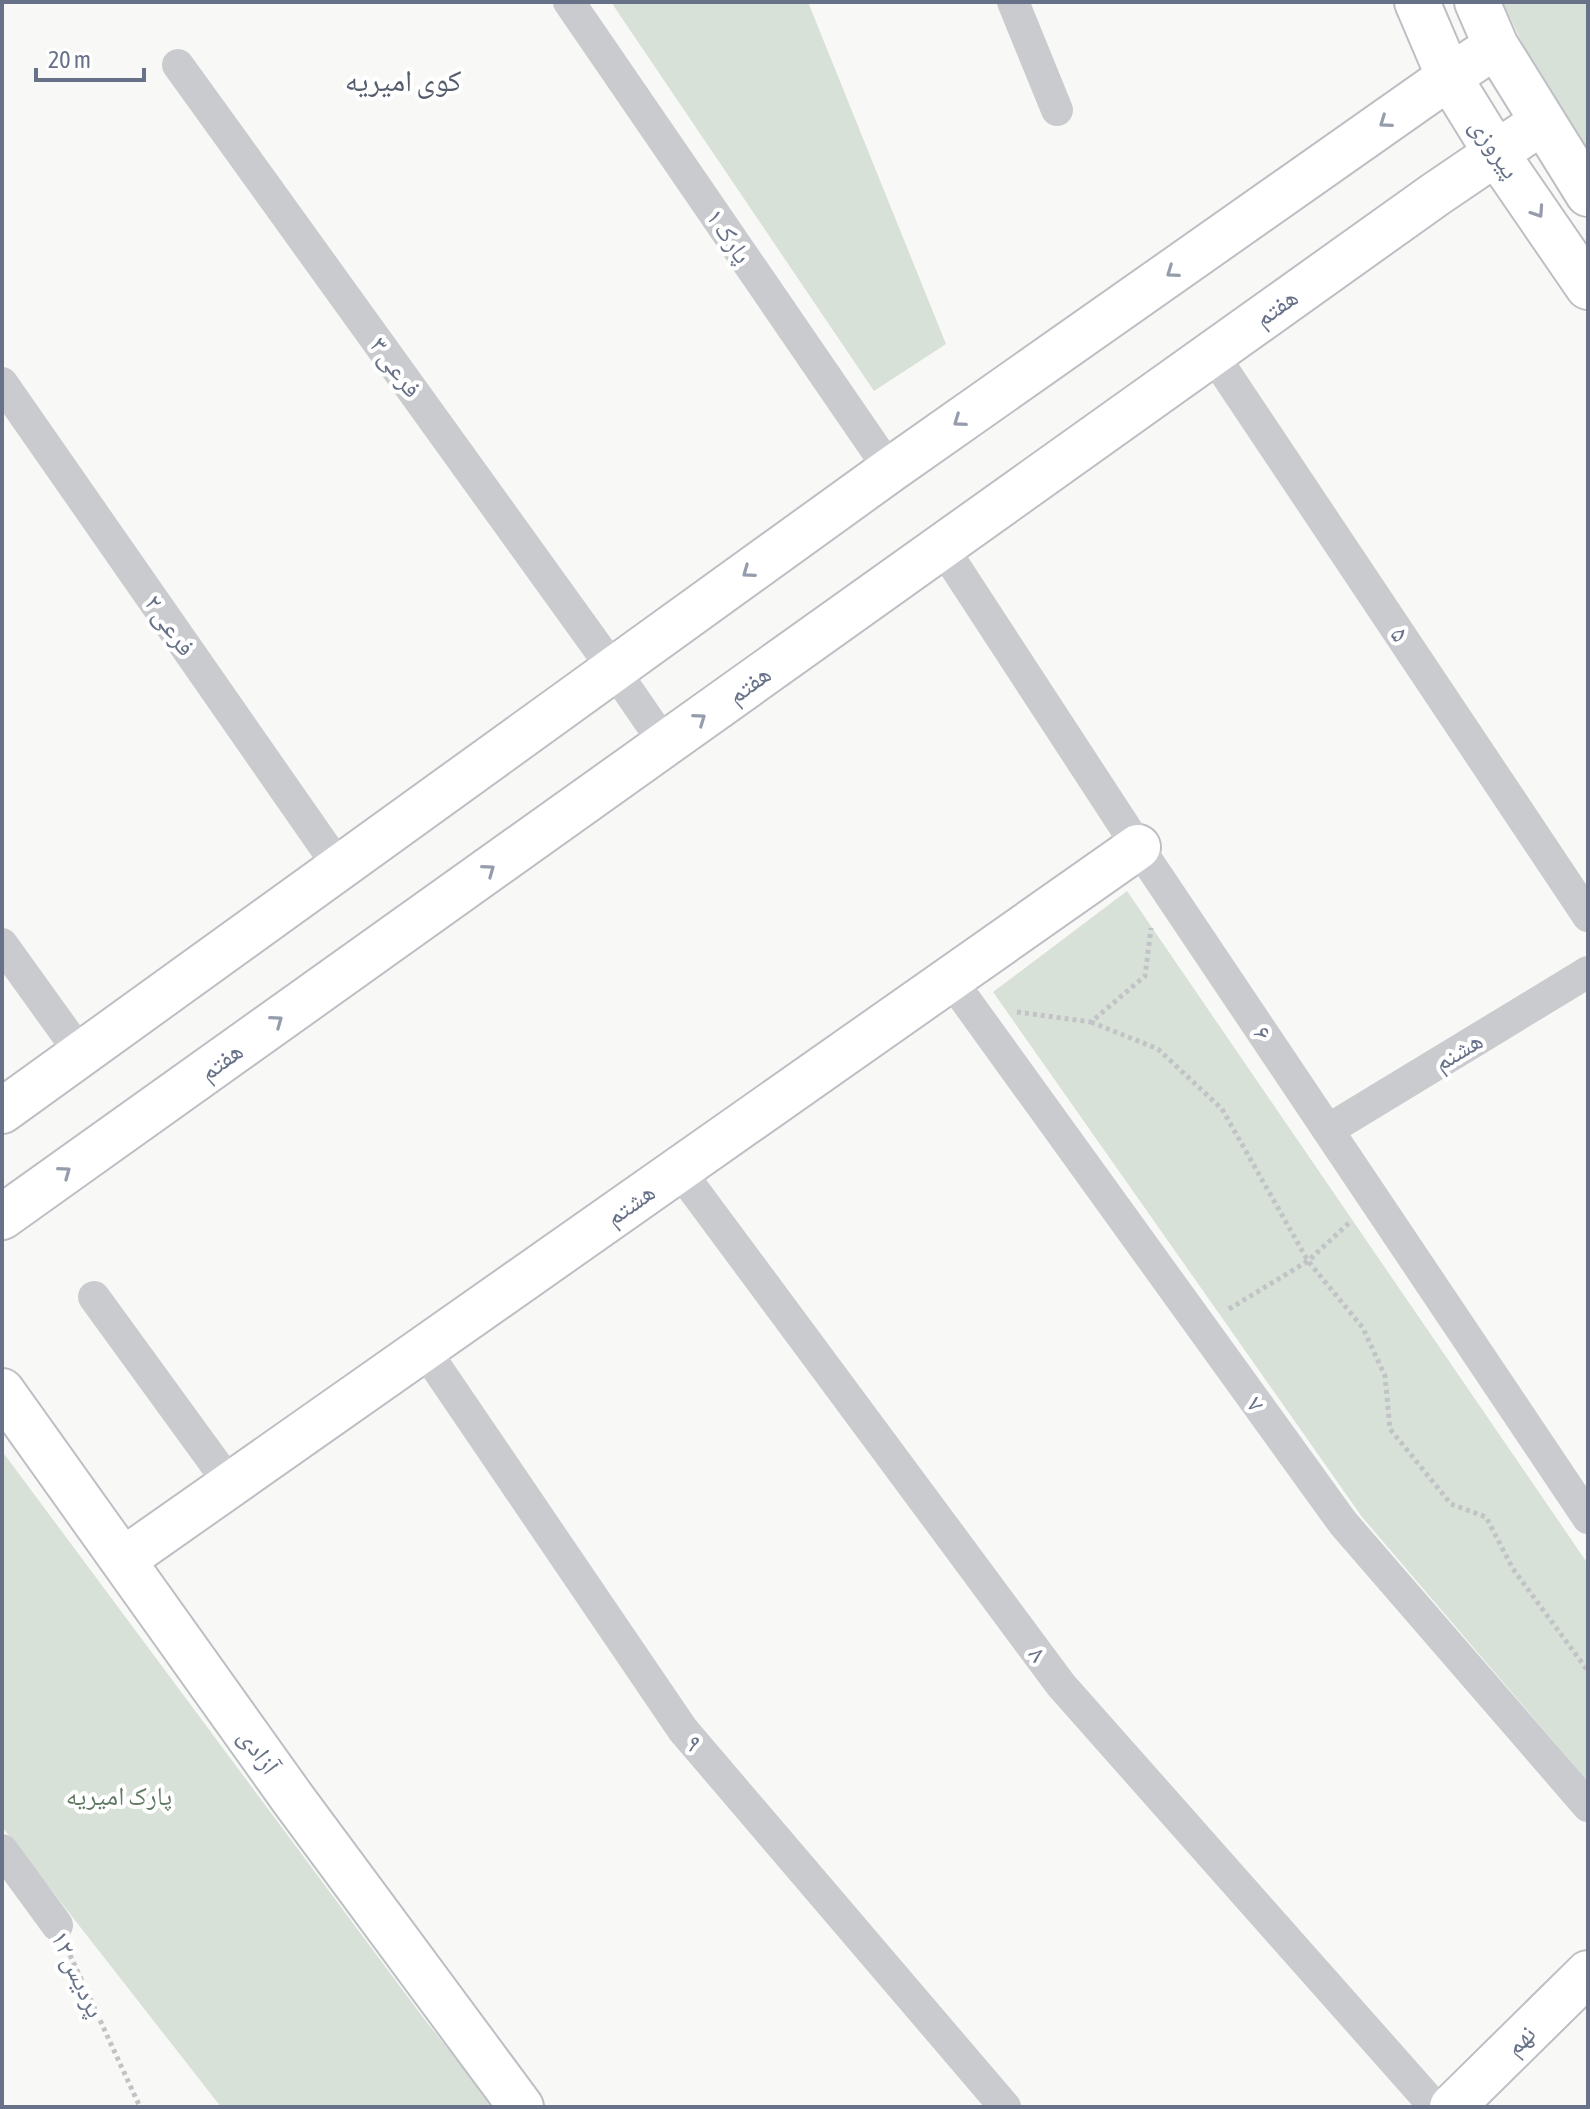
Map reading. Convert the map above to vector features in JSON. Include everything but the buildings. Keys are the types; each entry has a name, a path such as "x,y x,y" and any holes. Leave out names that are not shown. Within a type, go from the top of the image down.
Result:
{"street":[{"name":"پارک ۱","path":"569,2 890,470"},
{"path":"1013,2 1057,110"},
{"name":"پیروزی","path":"1417,2 1449,77 1496,153 1588,287"},
{"name":"پیروزی","path":"1477,2 1496,46 1588,194"},
{"path":"2,1111 890,470 1496,46"},
{"name":"فرعی ۳","path":"178,65 665,744"},
{"name":"هفتم","path":"2,1217 941,545 1542,122"},
{"name":"۵","path":"1212,353 1588,916"},
{"name":"فرعی ۲","path":"2,383 339,867"},
{"name":"۶","path":"941,545 1148,862 1588,1518"},
{"name":"هشتم","path":"123,1560 679,1170 960,993 1148,862"},
{"path":"2,944 81,1054"},
{"name":"هشنم","path":"1328,1130 1588,972"},
{"name":"۷","path":"960,993 1343,1523 1588,1806"},
{"name":"۸","path":"679,1170 1061,1685 1435,2107"},
{"path":"94,1297 230,1484"},
{"name":"۹","path":"424,1349 683,1730 1005,2107"},
{"name":"آزادی","path":"2,1391 293,1799 521,2107"},
{"name":"پردیس ۱۲","path":"2,1850 57,1925"},
{"name":"نهم","path":"1452,2107 1588,1973"}],"path":[{"path":"1091,1022 1145,976 1148,862"},
{"path":"960,993 1091,1022 1158,1049 1222,1109 1308,1261 1363,1328 1385,1376 1390,1429 1451,1504 1486,1517 1513,1569 1588,1671"},
{"path":"1201,1327 1308,1261 1375,1200"},
{"name":"پردیس ۱۲","path":"57,1925 140,2107"}],"green space":[{"path":"611,2 808,2 946,344 874,391"},
{"path":"1503,2 1588,2 1588,151 1528,56"},
{"path":"1127,891 1588,1564 1588,1782 1362,1517 993,992"},
{"name":"پارک امیریه","path":"2,1451 425,2020 495,2107 221,2107 2,1827"}],"district":[{"name":"کوی امیریه","path":"403,80"}]}
